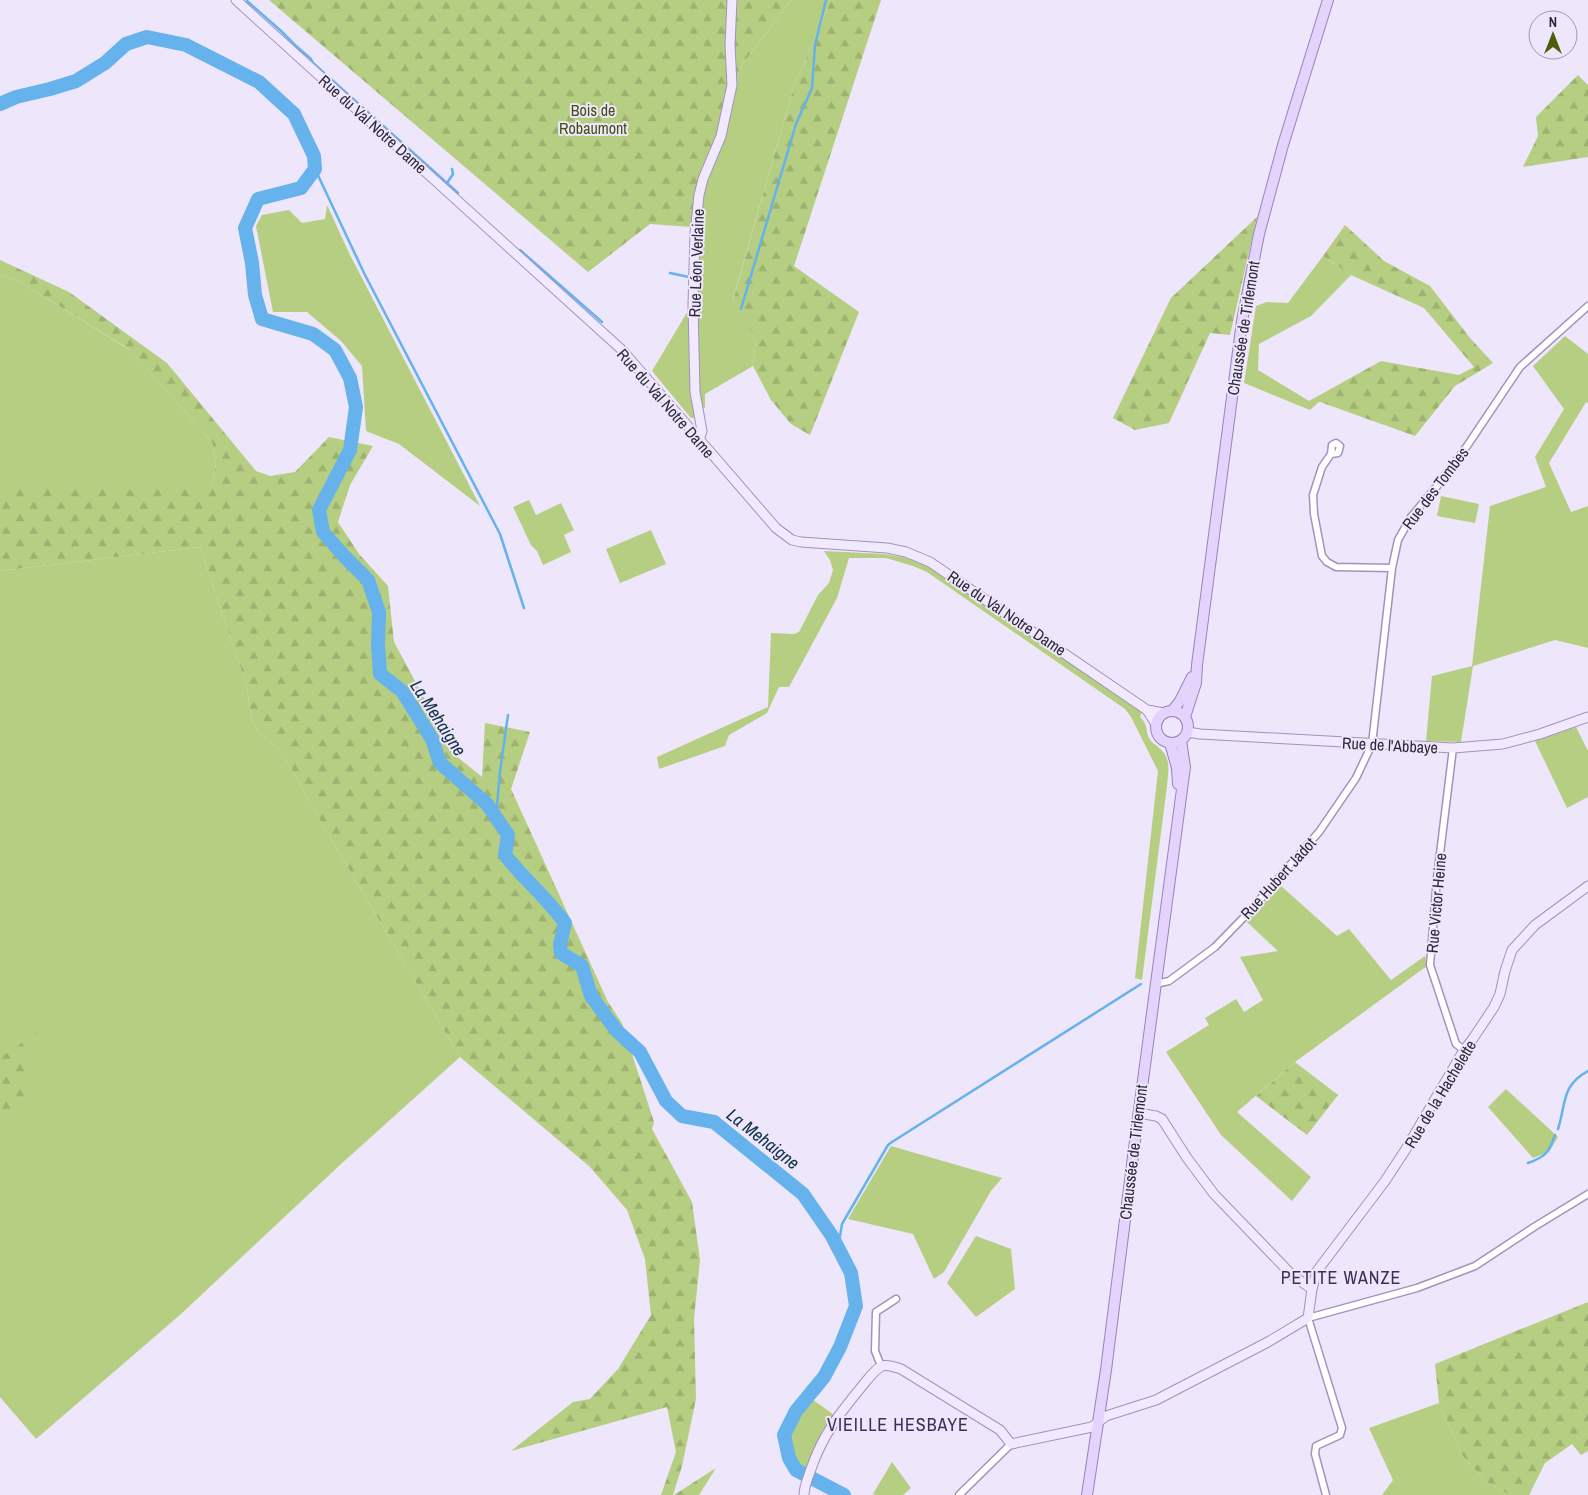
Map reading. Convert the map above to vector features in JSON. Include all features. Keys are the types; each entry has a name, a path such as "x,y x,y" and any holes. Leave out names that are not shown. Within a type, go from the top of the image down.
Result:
{"main road":[{"name":"Chaussée de Tirlemont","path":"1188,732 1185,717 1196,683 1242,321 1259,234 1283,145 1328,0"},
{"name":"Chaussée de Tirlemont","path":"1178,809 1177,768 1170,744 1159,737 1156,731 1156,724 1159,718 1168,712 1191,681 1197,665"},
{"path":"1168,712 1177,712 1185,717"},
{"path":"1170,744 1181,741 1188,732"},
{"name":"Chaussée de Tirlemont","path":"1087,1495 1106,1370 1138,1113 1185,768 1181,741"}],"street":[{"name":"Rue du Val Notre Dame","path":"236,0 622,350 785,536 792,540 807,543 896,550 918,556 930,562 1147,710 1156,724"},
{"name":"Rue Léon Verlaine","path":"699,440 702,432 695,392 693,305 695,233 699,195 703,179 721,136 732,85 730,45 732,0"},
{"name":"Rue des Tombes","path":"1372,744 1392,568 1398,540 1411,516 1438,485 1467,446 1520,367 1588,306"},
{"path":"1331,454 1322,467 1313,495 1314,514 1322,556 1327,562 1336,566 1392,568"},
{"name":"Rue du Val Notre Dame","path":"1147,710 1168,712"},
{"name":"Rue de l'Abbaye","path":"1188,732 1453,748 1503,744 1540,734 1588,717"},
{"name":"Rue Hubert Jadot","path":"1155,984 1169,981 1215,947 1248,913 1319,832 1356,778 1372,744"},
{"name":"Rue Victor Heine","path":"1453,748 1437,878 1430,966 1456,1044 1464,1050"},
{"name":"Rue de la Hachelette","path":"1308,1318 1312,1289 1317,1271 1385,1181 1464,1050 1494,1006 1500,994 1512,950 1535,925 1588,886"},
{"path":"1138,1113 1162,1119 1187,1158 1214,1194 1292,1275 1312,1289"},
{"path":"959,1495 1011,1444 1092,1427 1106,1416 1156,1400 1268,1342 1308,1318 1417,1288 1476,1266 1588,1194"},
{"path":"881,1366 875,1351 876,1312 896,1299"},
{"path":"1308,1318 1342,1428 1340,1435 1316,1446 1315,1454 1326,1495"},
{"path":"804,1492 813,1464 828,1430 847,1404 881,1366 901,1369 1000,1430 1011,1444"}],"green space":[{"name":"Bois de Robaumont","path":"269,0 791,0 742,65 692,227 650,224 588,272"},
{"path":"791,0 831,0 793,89 733,299 756,340 753,366 705,394 705,408 694,405 694,418 691,418 652,371 689,309 692,227 742,65"},
{"path":"831,0 881,0 794,266 859,312 810,435 791,424 771,400 753,366 756,340 733,300 793,89"},
{"path":"1578,75 1588,85 1588,157 1523,167 1538,136 1536,117"},
{"path":"327,205 350,255 480,506 399,444 366,431 362,366 341,341 307,312 273,312 256,226 262,215 289,210 302,223 325,219"},
{"path":"1257,217 1230,335 1210,333 1169,423 1135,430 1113,418 1171,298"},
{"path":"1345,225 1384,261 1430,286 1470,338 1493,363 1455,386 1415,436 1320,402 1309,401 1381,361 1459,375 1474,367 1424,308 1351,275 1323,256"},
{"path":"1323,256 1351,275 1311,316 1259,344 1258,370 1309,401 1320,401 1310,410 1244,383 1256,306 1267,302 1288,303"},
{"path":"0,260 69,292 167,363 256,471 270,476 295,472 329,437 373,446 350,485 338,522 359,554 388,586 394,642 455,755 482,777 485,723 530,732 511,789 608,1002 622,1023 654,1122 652,1129 692,1202 700,1260 694,1319 696,1399 682,1466 673,1495 661,1495 676,1452 667,1407 511,1451 573,1402 590,1399 618,1369 651,1315 645,1259 627,1210 590,1167 460,1057 314,810 282,752 258,732 251,717 247,687 200,547 0,571 0,484 212,486 216,464 212,442 129,349 20,282 0,275"},
{"path":"0,275 20,282 130,350 212,442 216,464 212,486 0,486"},
{"path":"1565,336 1588,354 1588,403 1586,402 1549,463 1571,512 1588,506 1588,648 1555,640 1473,666 1461,742 1426,741 1432,676 1472,666 1490,506 1546,487 1535,457 1564,409 1533,366"},
{"path":"1441,496 1479,504 1475,523 1437,516"},
{"path":"529,500 536,515 561,503 574,530 564,535 571,552 543,565 513,507"},
{"path":"651,530 666,564 620,583 606,549"},
{"path":"200,547 247,687 251,717 258,732 282,752 314,810 460,1057 341,1164 181,1314 36,1439 0,1397 0,571"},
{"path":"824,551 883,554 923,562 1142,712 1140,717 1143,720 1149,738 1166,756 1168,768 1142,980 1135,978 1158,771 1131,717 1125,709 927,572 886,558 849,558 837,598 789,687 779,687 767,713 729,735 725,746 659,769 657,757 768,707 771,633 794,634 799,632 818,595 829,583 833,570 830,560"},
{"path":"1576,727 1588,751 1588,797 1567,808 1535,741"},
{"path":"1280,885 1337,936 1349,929 1391,980 1425,956 1427,966 1295,1062 1237,1112 1311,1177 1292,1201 1221,1135 1166,1052 1209,1025 1205,1018 1236,999 1244,1012 1263,1000 1240,957 1278,951 1247,922"},
{"path":"38,1032 25,1057 27,1075 22,1105 11,1126 0,1125 0,1058"},
{"path":"1295,1062 1338,1095 1307,1135 1256,1096"},
{"path":"1506,1089 1558,1137 1549,1152 1533,1158 1488,1107"},
{"path":"891,1146 1002,1178 991,1191 944,1272 934,1279 913,1234 848,1219"},
{"path":"976,1236 1011,1249 1015,1289 976,1317 947,1283"},
{"path":"1588,1302 1588,1451 1581,1455 1572,1444 1545,1463 1529,1495 1510,1495 1485,1481 1462,1455 1439,1403 1435,1364"},
{"path":"812,1399 834,1415 823,1430 805,1470 796,1462 790,1444 794,1425"},
{"path":"1439,1403 1462,1455 1485,1481 1510,1495 1382,1495 1393,1480 1369,1428"},
{"path":"892,1462 911,1488 903,1495 873,1494"},
{"path":"716,1468 699,1495 674,1495"}],"waterway":[{"path":"741,309 796,124 812,88 815,45 826,0"},
{"path":"247,1 458,193"},
{"name":"La Mehaigne","path":"0,104 16,97 76,81 105,63 126,44 147,37 186,45 259,82 294,114 314,156 315,169 301,188 258,199 245,228 252,263 255,295 262,319 313,334 335,350 350,378 356,407 350,450 319,510 323,532 368,580 379,612 378,645 380,674 402,691 432,739 440,763 487,804 508,835 505,855 565,923 560,945 561,953 582,966 591,996 616,1030 640,1052 666,1101 682,1116 714,1122 803,1194 832,1236 851,1273 856,1306 840,1347 824,1377 796,1411 784,1435 789,1458 796,1470 844,1495"},
{"path":"315,169 364,273 500,534 524,608"},
{"path":"447,183 453,174 452,169"},
{"path":"520,250 602,322"},
{"path":"670,273 689,277"},
{"path":"496,817 508,715"},
{"path":"838,1248 842,1224 888,1145 1141,984"},
{"path":"1558,1129 1569,1089 1579,1077 1588,1071"},
{"path":"1528,1163 1546,1154 1555,1135"}],"district":[{"name":"PETITE WANZE","path":"1341,1278"},
{"name":"VIEILLE HESBAYE","path":"898,1425"}]}
